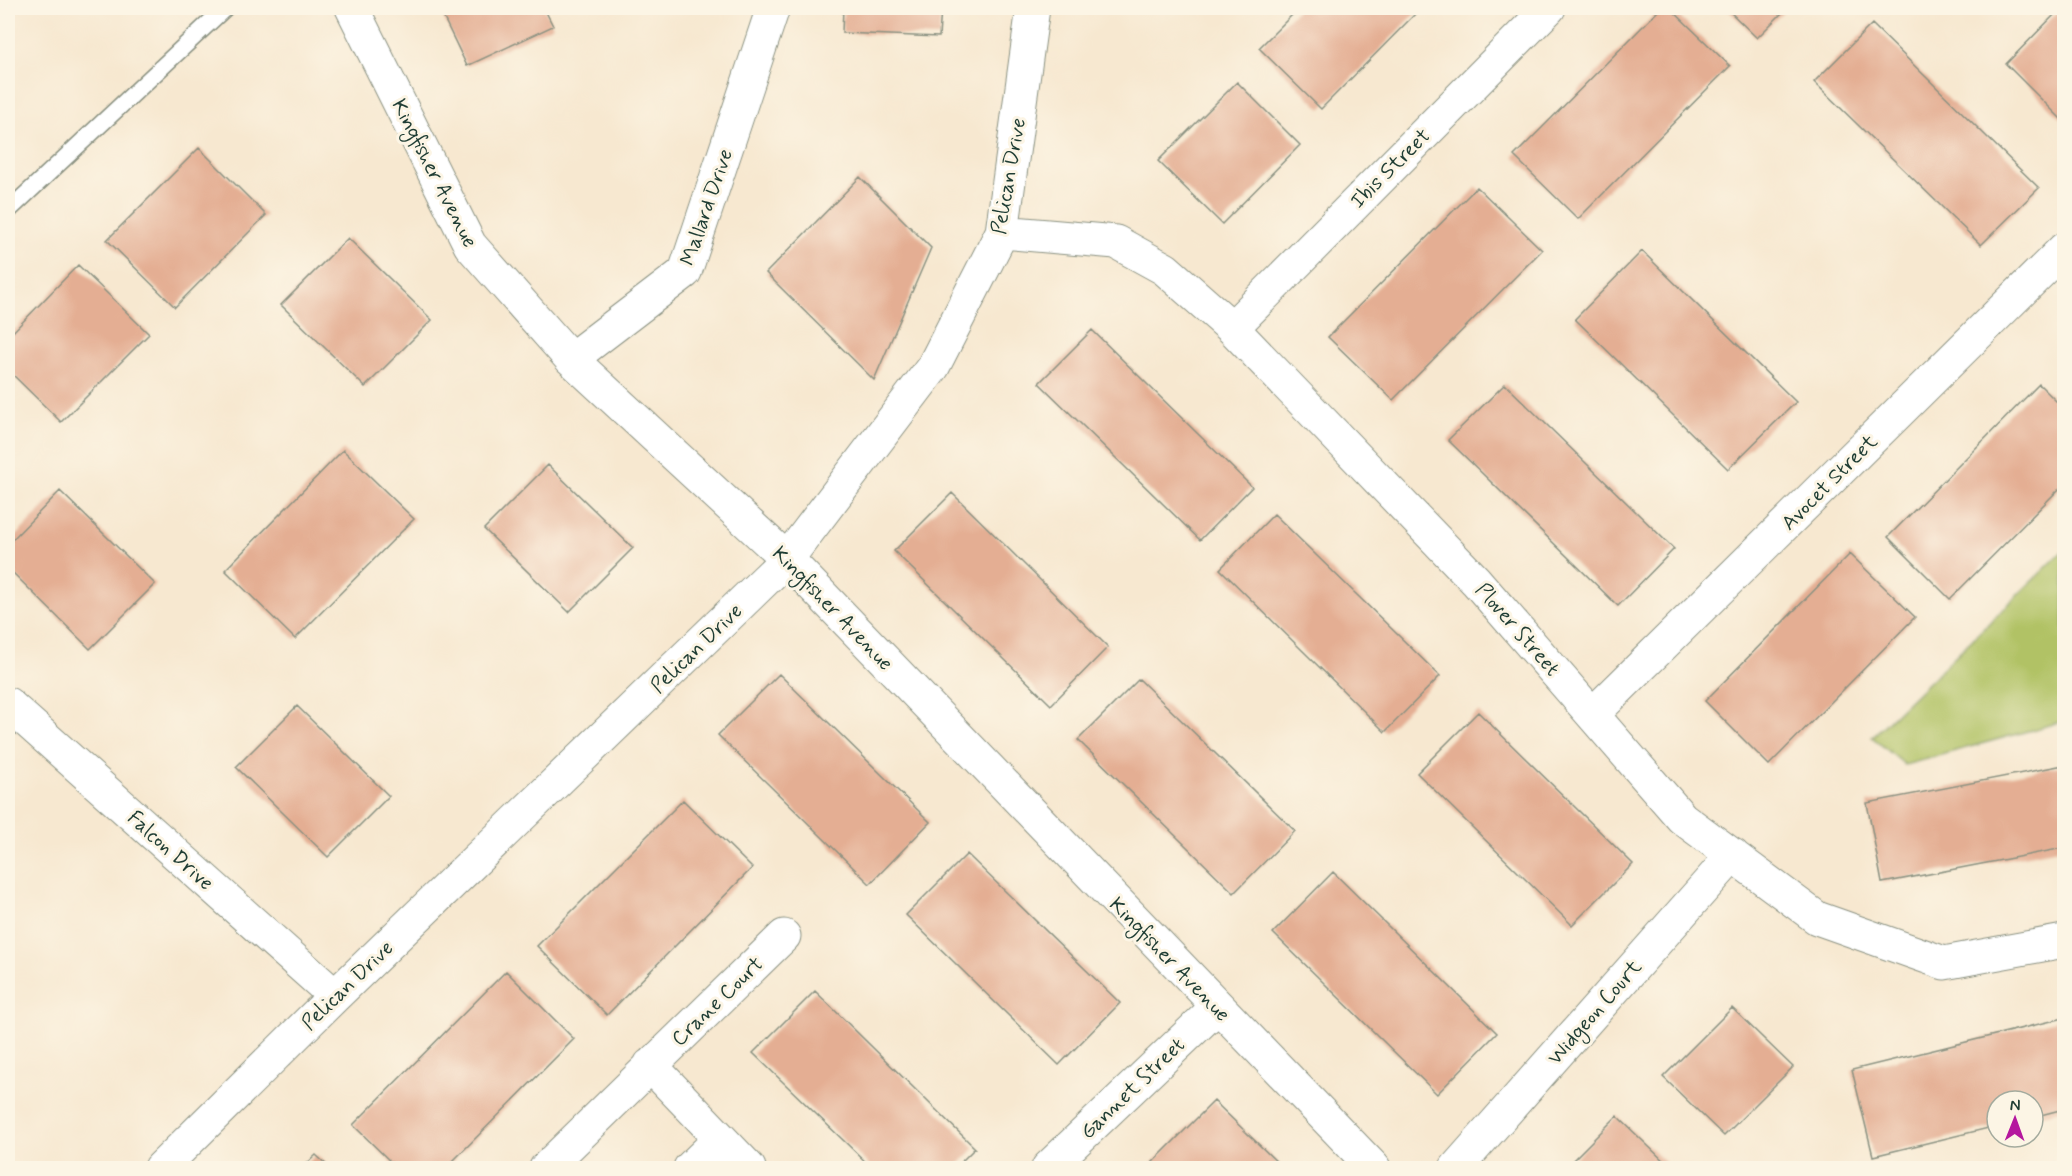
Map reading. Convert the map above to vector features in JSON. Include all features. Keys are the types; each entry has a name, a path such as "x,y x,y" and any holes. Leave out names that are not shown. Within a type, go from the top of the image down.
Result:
{"street":[{"name":"Kingfisher Avenue","path":"352,8 470,245 571,359 787,559 1216,1008 1374,1168"},
{"name":"Mallard Drive","path":"571,359 685,272 772,8"},
{"name":"Pelican Drive","path":"161,1168 335,996 787,559 933,367 1002,232 1033,8"},
{"name":"Ibis Street","path":"1232,328 1549,8"},
{"name":"Plover Street","path":"1002,232 1116,242 1164,269 1232,328 1476,581 1682,818 1817,918 1944,963 2064,941"},
{"name":"Avocet Street","path":"1593,714 2064,249"},
{"name":"Falcon Drive","path":"8,704 335,996"},
{"name":"Widgeon Court","path":"1456,1168 1733,855"},
{"name":"Crane Court","path":"546,1168 784,936"},
{"name":"Gannet Street","path":"1048,1168 1216,1008"},
{"path":"650,1065 749,1168"},
{"path":"690,1168 720,1139"}],"lane":[{"path":"8,211 225,8"}],"green space":[{"path":"2064,550 2064,721 1905,765 1872,737"}],"building":[{"path":"439,8 544,8 553,26 467,66"},
{"path":"843,8 941,8 939,37 842,33"},
{"path":"1299,8 1421,8 1321,109 1259,48"},
{"path":"1661,8 1670,8 1730,66 1578,219 1514,156"},
{"path":"1726,8 1787,8 1757,38"},
{"path":"2061,8 2064,8 2064,122 2006,64"},
{"path":"1872,24 2039,188 1981,245 1814,82"},
{"path":"1237,82 1300,145 1222,224 1158,161"},
{"path":"199,148 266,215 175,307 107,240"},
{"path":"860,177 931,248 874,380 766,273"},
{"path":"1477,187 1542,250 1393,400 1328,337"},
{"path":"348,238 432,320 365,387 281,305"},
{"path":"1642,251 1796,402 1728,469 1575,319"},
{"path":"78,265 149,334 61,422 8,370 8,337"},
{"path":"1092,330 1252,487 1200,540 1039,383"},
{"path":"1505,384 1674,549 1618,606 1448,440"},
{"path":"2039,384 2064,409 2064,484 1950,599 1888,537"},
{"path":"343,450 414,519 295,639 225,570"},
{"path":"548,465 633,548 569,612 484,529"},
{"path":"60,491 155,584 90,649 8,568 8,544"},
{"path":"952,493 1108,647 1051,705 894,551"},
{"path":"1274,514 1440,676 1385,732 1220,569"},
{"path":"1850,554 1915,617 1769,765 1705,701"},
{"path":"779,674 930,822 870,884 718,735"},
{"path":"1139,679 1295,831 1234,893 1078,740"},
{"path":"297,706 389,796 328,857 236,767"},
{"path":"1478,712 1633,864 1572,925 1417,773"},
{"path":"2064,765 2064,848 1882,883 1867,803"},
{"path":"683,800 752,868 607,1015 537,946"},
{"path":"967,854 1120,1003 1059,1065 906,915"},
{"path":"1333,872 1497,1033 1437,1094 1273,933"},
{"path":"506,971 574,1039 446,1168 397,1168 353,1125"},
{"path":"815,991 975,1148 955,1168 872,1168 753,1053"},
{"path":"1732,1008 1793,1067 1724,1136 1663,1077"},
{"path":"2064,1018 2064,1109 2045,1114 2045,1089 1985,1089 1985,1129 1873,1156 1852,1070"},
{"path":"1214,1101 1283,1168 1157,1168 1152,1163"},
{"path":"1617,1116 1671,1168 1565,1168"},
{"path":"316,1155 330,1168 302,1168"}]}
